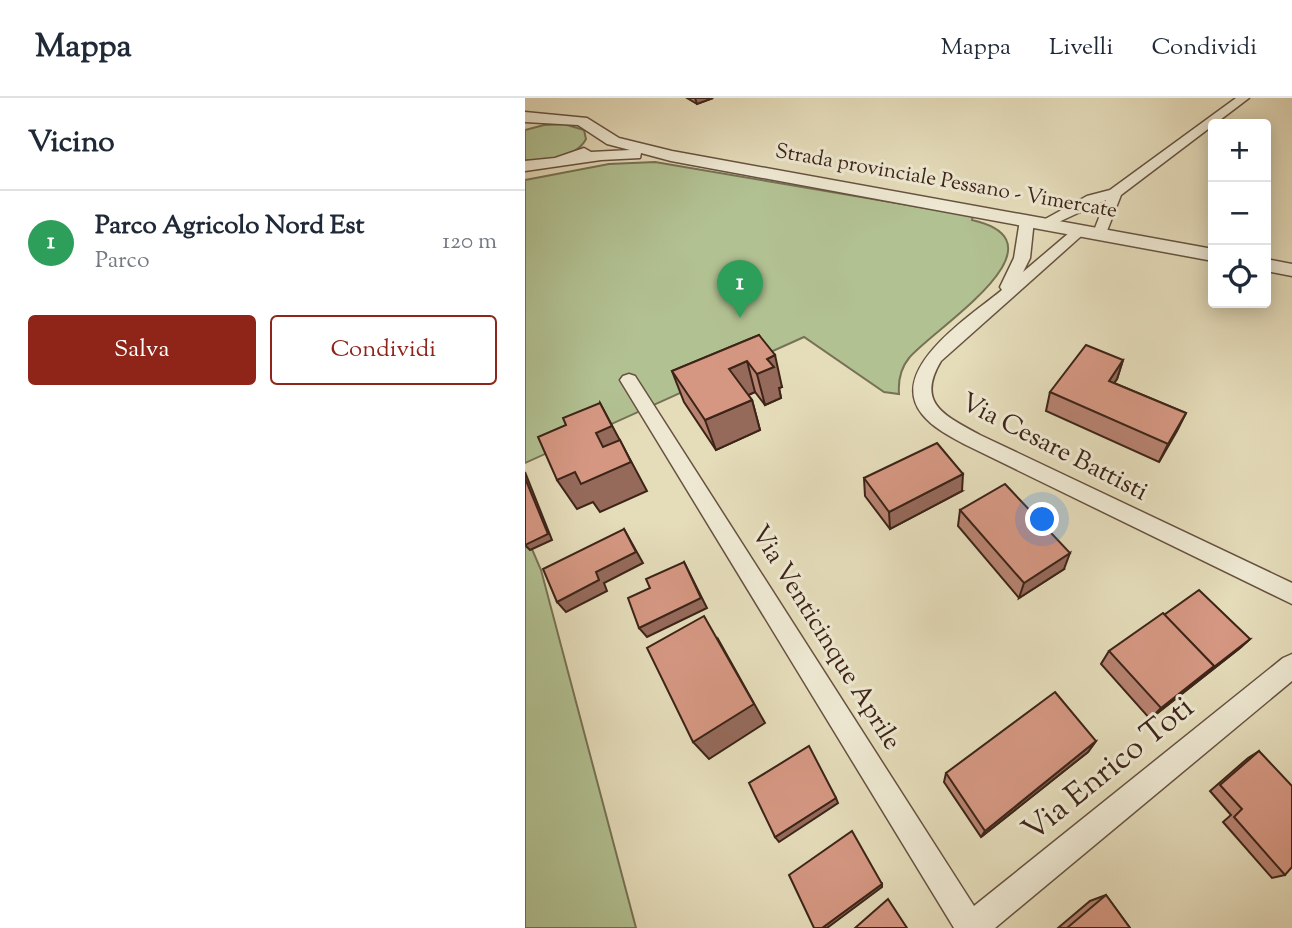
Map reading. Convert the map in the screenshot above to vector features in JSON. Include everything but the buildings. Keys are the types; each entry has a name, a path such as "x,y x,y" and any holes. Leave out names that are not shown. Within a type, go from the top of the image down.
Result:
{"street":[{"path":"1036,222 1115,192 1243,98"},
{"path":"525,117 557,119"},
{"path":"525,125 557,119"},
{"name":"Strada provinciale Pessano - Vimercate","path":"557,119 582,121 613,141 671,156 1208,254"},
{"path":"568,160 592,147 597,132"},
{"name":"Strada provinciale Pessano - Vimercate","path":"529,167 611,155 671,156"},
{"path":"1100,233 1115,192"},
{"name":"Via Cesare Battisti","path":"1001,298 1022,258 1036,222"},
{"name":"Via Cesare Battisti","path":"1080,230 935,357 920,388 921,397 928,410 973,440 1292,594"},
{"path":"1271,266 1292,270"},
{"name":"Via Venticinque Aprile","path":"629,380 971,928"},
{"name":"Via Enrico Toti","path":"971,928 1292,666"}],"green space":[{"path":"564,124 584,130 586,139 575,151 559,157 525,160 525,130"},
{"path":"655,162 973,216 972,220 999,231 1008,247 1003,266 966,308 909,358 900,375 899,394 884,392 804,337 525,463 525,180 609,164"},
{"path":"525,533 541,570 636,928 525,928"}],"place":[{"name":"Parco Agricolo Nord Est","path":"740,318"}]}
